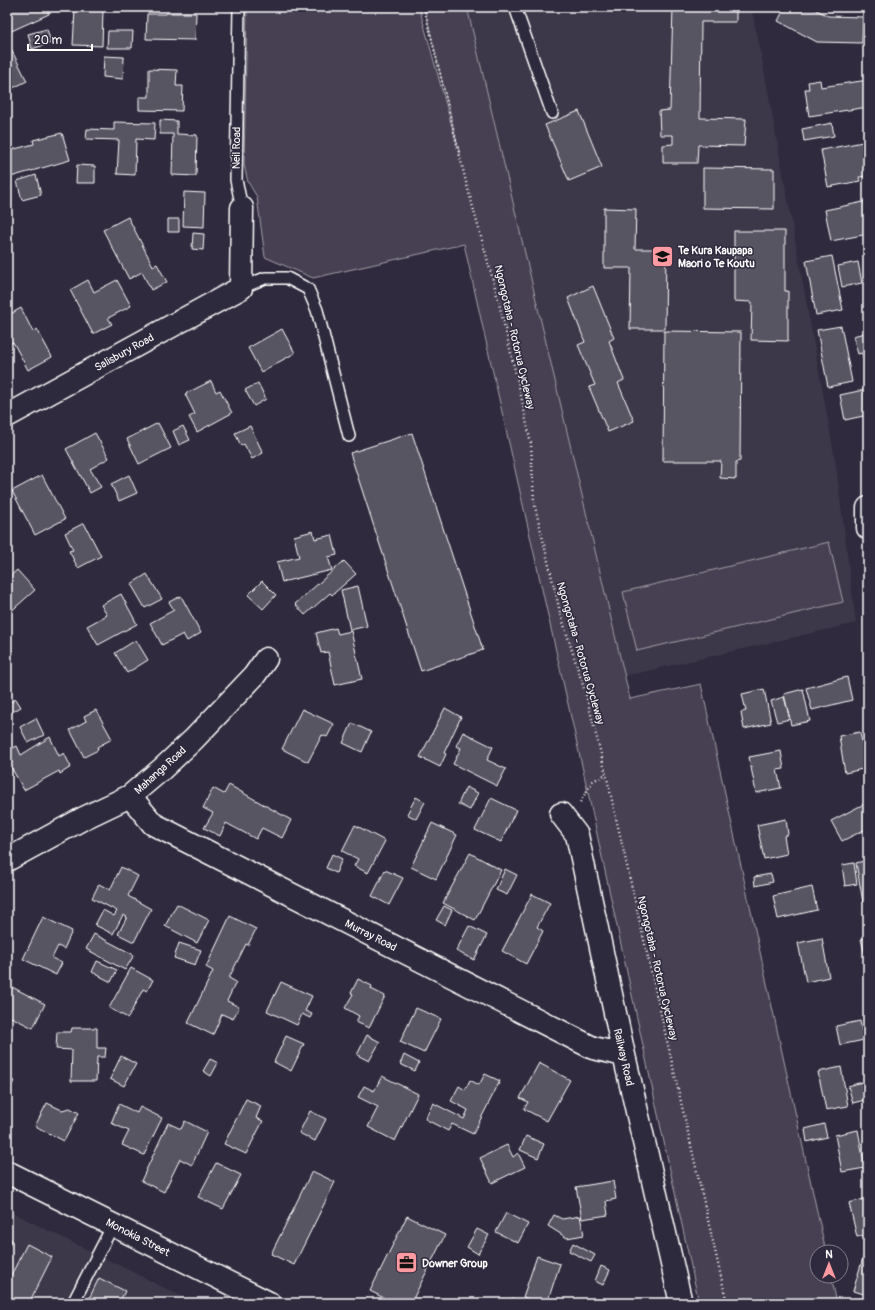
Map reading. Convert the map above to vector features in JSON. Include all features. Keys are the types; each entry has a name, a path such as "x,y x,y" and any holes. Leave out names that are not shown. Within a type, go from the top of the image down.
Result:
{"street":[{"name":"Neil Road","path":"240,288 242,208"},
{"name":"Salisbury Road","path":"7,416 240,288"},
{"path":"868,508 868,528"},
{"name":"Mahanga Road","path":"7,860 84,818 130,796 194,739 254,676 266,659"},
{"name":"Murray Road","path":"130,796 153,824 592,1048 624,1055"},
{"name":"Railway Road","path":"561,814 577,835 624,1055 681,1303"},
{"name":"Monokia Street","path":"7,1172 269,1303"}],"lane":[{"name":"Neil Road","path":"239,7 236,180 242,208"},
{"path":"515,7 552,112"},
{"path":"240,288 265,278 287,278 308,289 317,310 349,436"},
{"path":"73,1303 113,1225"}],"path":[{"name":"Ngongotaha - Rotorua Cycleway","path":"424,7 466,182 496,291 520,391 532,444 534,502 560,612 586,695 606,774 727,1303"},
{"path":"561,814 582,801 592,781 606,774"}],"shaded area":[{"path":"247,7 419,7 460,155 424,7 467,7 630,699 701,684 824,1244 809,1244 809,1284 833,1284 837,1303 699,1303 585,779 464,244 313,278 265,257 257,197 248,182 244,165"},
{"name":"Te Kura Kaupapa Maori o Te Koutu","path":"467,7 751,7 761,53 835,459 856,623 625,676"},
{"path":"829,542 843,602 637,651 623,592"},
{"path":"7,1210 195,1303 7,1303"}],"building":[{"path":"7,7 46,7 49,14 7,33"},
{"path":"673,7 736,7 736,22 701,22 700,118 746,119 744,146 698,145 697,163 663,163 663,145 673,144 673,135 660,135 659,111 670,110"},
{"path":"785,7 811,7 828,16 863,17 862,43 817,42 778,21"},
{"path":"75,9 103,10 102,46 73,45"},
{"path":"196,13 195,40 146,39 147,14"},
{"path":"47,29 51,43 32,49 28,34"},
{"path":"108,31 133,31 132,48 107,48"},
{"path":"12,51 27,81 7,91 7,53"},
{"path":"104,56 124,57 123,79 103,77"},
{"path":"149,69 177,70 176,86 183,86 182,111 139,110 139,97 149,97"},
{"path":"820,80 821,87 868,80 868,107 809,116 805,89 809,89 808,82"},
{"path":"579,111 602,167 569,181 545,125"},
{"path":"160,120 177,121 177,134 197,135 196,176 172,175 173,134 160,134"},
{"path":"114,122 155,123 154,140 136,139 135,175 117,174 119,140 86,139 87,129 114,130"},
{"path":"832,123 834,136 804,141 802,129"},
{"path":"62,133 70,160 7,178 7,151 34,144 33,140"},
{"path":"868,141 868,176 859,177 860,181 828,187 821,150"},
{"path":"77,165 95,166 95,183 76,183"},
{"path":"703,168 774,169 774,209 703,208"},
{"path":"36,175 41,195 22,200 17,181"},
{"path":"184,192 205,193 204,227 183,226"},
{"path":"868,201 868,234 831,241 825,210"},
{"path":"604,208 636,209 635,249 666,249 665,329 630,329 631,268 604,268"},
{"path":"128,217 153,266 157,264 167,282 151,290 142,272 129,279 103,230"},
{"path":"168,219 179,219 179,232 168,232"},
{"path":"734,231 785,231 785,291 788,291 788,341 751,340 752,302 734,301"},
{"path":"193,233 204,234 203,250 192,249"},
{"path":"832,256 843,310 816,315 806,261"},
{"path":"858,262 862,283 842,287 838,266"},
{"path":"88,280 94,292 117,280 131,306 108,318 112,324 93,334 70,290"},
{"path":"593,286 614,338 609,341 624,380 618,383 634,421 608,432 589,387 595,385 578,345 585,342 568,298"},
{"path":"21,308 33,332 37,329 52,357 28,370 13,342 7,346 7,316"},
{"path":"841,326 852,382 828,387 817,330"},
{"path":"282,329 295,353 261,372 248,348"},
{"path":"664,331 741,332 740,461 736,462 736,479 720,478 721,461 663,461"},
{"path":"868,332 868,365 865,366 862,353 858,354 853,336"},
{"path":"211,381 216,392 220,390 232,413 197,432 189,417 195,414 185,394"},
{"path":"258,383 266,399 254,406 245,390"},
{"path":"868,389 868,415 845,420 840,395"},
{"path":"158,423 171,448 139,464 127,439"},
{"path":"183,426 190,440 179,445 173,431"},
{"path":"250,426 263,453 252,459 244,444 241,446 235,433"},
{"path":"95,433 109,458 90,469 101,487 90,493 66,449"},
{"path":"412,433 483,650 421,671 350,453"},
{"path":"42,475 65,519 35,535 12,491"},
{"path":"129,475 137,493 119,501 111,484"},
{"path":"84,523 101,556 78,568 69,551 73,550 65,533"},
{"path":"313,531 315,539 332,535 337,555 328,557 332,570 282,582 277,562 299,557 294,536"},
{"path":"344,561 356,574 332,595 330,593 305,615 295,604"},
{"path":"17,570 35,590 8,614 7,579"},
{"path":"147,574 162,599 145,608 131,584"},
{"path":"262,581 276,595 263,609 248,595"},
{"path":"358,586 367,626 350,630 341,590"},
{"path":"121,594 137,624 98,645 87,626 107,615 101,605"},
{"path":"181,596 201,633 187,641 183,634 162,645 150,623 174,610 169,602"},
{"path":"336,628 338,634 351,631 362,679 335,685 328,652 321,653 316,633"},
{"path":"136,640 148,660 127,673 115,653"},
{"path":"847,677 852,700 812,710 806,688"},
{"path":"764,689 771,723 744,729 741,712 746,711 742,694"},
{"path":"803,689 810,721 791,725 784,694"},
{"path":"784,697 790,719 777,722 771,701"},
{"path":"16,699 21,707 7,715 7,704"},
{"path":"445,708 461,717 444,753 446,754 440,767 420,757"},
{"path":"302,709 334,724 327,737 322,735 308,762 282,749"},
{"path":"96,710 112,739 97,747 98,750 84,757 70,730 86,721 84,716"},
{"path":"36,718 44,735 28,743 20,727"},
{"path":"352,723 371,732 362,752 343,743"},
{"path":"463,732 493,747 487,760 506,769 497,786 453,764 461,748 456,746"},
{"path":"860,732 867,768 845,773 839,736"},
{"path":"50,737 59,756 64,753 71,767 60,774 59,771 24,790 7,760 7,751 17,746 21,755"},
{"path":"781,751 784,769 777,770 781,788 756,793 749,757"},
{"path":"229,785 291,820 282,838 262,828 256,839 226,823 220,836 204,828 213,813 203,808 213,788 224,794"},
{"path":"466,787 478,793 470,810 458,804"},
{"path":"416,797 425,802 416,819 407,814"},
{"path":"491,798 516,810 501,842 475,830"},
{"path":"866,803 868,806 868,828 842,841 831,821"},
{"path":"786,819 788,834 784,836 787,854 764,859 757,825"},
{"path":"432,823 457,835 436,879 411,867"},
{"path":"355,825 385,841 368,873 354,866 358,859 342,851"},
{"path":"470,853 501,870 475,920 443,903"},
{"path":"332,854 342,859 336,873 326,868"},
{"path":"868,860 868,901 863,902 856,863"},
{"path":"854,863 857,884 845,886 842,865"},
{"path":"121,867 138,876 128,896 151,909 134,942 118,934 127,917 123,915 113,934 95,925 103,910 114,916 117,911 92,898 99,884 110,890"},
{"path":"505,869 517,875 507,895 496,890"},
{"path":"385,870 403,878 389,905 372,896"},
{"path":"771,874 773,882 755,886 754,877"},
{"path":"812,887 817,910 778,919 773,896"},
{"path":"532,894 550,903 537,927 543,931 526,964 502,951"},
{"path":"177,904 209,920 197,943 165,926"},
{"path":"444,906 452,910 445,925 436,920"},
{"path":"230,916 256,929 248,945 246,944 229,978 236,982 227,1001 239,1007 233,1019 222,1014 213,1035 188,1023 213,971 206,967"},
{"path":"43,917 72,931 64,949 58,946 52,958 62,963 56,975 23,959"},
{"path":"469,926 487,935 474,960 456,951"},
{"path":"94,934 134,955 125,970 86,949"},
{"path":"822,938 829,977 806,982 798,943"},
{"path":"868,938 868,954 865,955 861,939"},
{"path":"179,943 201,950 195,965 174,958"},
{"path":"97,961 117,970 111,982 92,972"},
{"path":"131,968 153,980 147,991 143,989 128,1018 109,1008"},
{"path":"358,979 372,986 371,989 385,996 369,1028 356,1022 359,1016 345,1008 353,994 351,993"},
{"path":"281,982 312,996 305,1011 312,1014 310,1018 302,1014 297,1025 267,1011"},
{"path":"12,987 45,1004 33,1028 7,1015 7,997"},
{"path":"416,1008 441,1019 424,1053 400,1042"},
{"path":"860,1021 864,1040 840,1045 836,1026"},
{"path":"72,1028 97,1028 97,1048 106,1048 105,1057 97,1057 96,1081 71,1081 72,1050 56,1049 57,1032 71,1032"},
{"path":"367,1035 380,1042 369,1061 357,1055"},
{"path":"286,1036 304,1044 291,1071 274,1062"},
{"path":"404,1055 419,1063 415,1071 400,1064"},
{"path":"121,1056 136,1064 124,1086 110,1079"},
{"path":"7,1058 12,1060 7,1070"},
{"path":"210,1059 218,1063 211,1076 203,1071"},
{"path":"539,1063 570,1080 547,1121 524,1109 528,1102 520,1098"},
{"path":"841,1067 848,1106 826,1110 818,1072"},
{"path":"485,1074 500,1081 473,1134 452,1124 448,1131 425,1119 433,1103 464,1119 468,1110 451,1101 459,1086 465,1090 470,1080 479,1085"},
{"path":"382,1076 418,1094 395,1141 368,1127 378,1107 358,1097 364,1086 374,1091"},
{"path":"7,1078 14,1081 7,1095"},
{"path":"866,1081 868,1099 853,1103 848,1086"},
{"path":"246,1099 261,1106 256,1118 263,1121 246,1154 224,1144"},
{"path":"47,1103 62,1110 70,1108 79,1113 64,1141 35,1126"},
{"path":"119,1104 137,1113 140,1107 162,1118 144,1155 122,1145 129,1131 111,1123"},
{"path":"310,1111 326,1119 315,1141 299,1133"},
{"path":"185,1121 207,1132 192,1165 180,1159 164,1192 141,1181 168,1123 181,1129"},
{"path":"824,1124 827,1137 807,1142 805,1129"},
{"path":"858,1130 865,1168 842,1172 835,1135"},
{"path":"526,1136 544,1144 538,1158 520,1150"},
{"path":"507,1145 513,1157 518,1153 525,1167 492,1183 480,1158"},
{"path":"216,1163 241,1175 223,1209 198,1197"},
{"path":"312,1171 335,1182 294,1265 271,1254"},
{"path":"613,1181 616,1199 606,1201 608,1215 582,1219 576,1187"},
{"path":"868,1198 868,1234 857,1237 849,1203"},
{"path":"506,1213 528,1224 518,1243 496,1232"},
{"path":"554,1215 562,1219 580,1216 584,1235 567,1238 548,1226"},
{"name":"Downer Group","path":"407,1216 445,1235 411,1303 394,1303 370,1291"},
{"path":"477,1229 489,1235 478,1254 467,1247"},
{"path":"7,1238 12,1240 7,1250"},
{"path":"573,1243 595,1255 591,1262 569,1251"},
{"path":"27,1244 52,1257 29,1303 7,1303 7,1283"},
{"path":"865,1251 868,1252 868,1295 853,1291"},
{"path":"537,1256 560,1264 547,1303 540,1303 523,1297"},
{"path":"601,1266 610,1270 603,1285 595,1281"},
{"path":"99,1278 125,1291 119,1303 87,1303"},
{"path":"512,1298 523,1303 510,1303"}],"place":[{"name":"Te Kura Kaupapa Maori o Te Koutu","path":"662,256"},
{"name":"Downer Group","path":"407,1263"}]}
